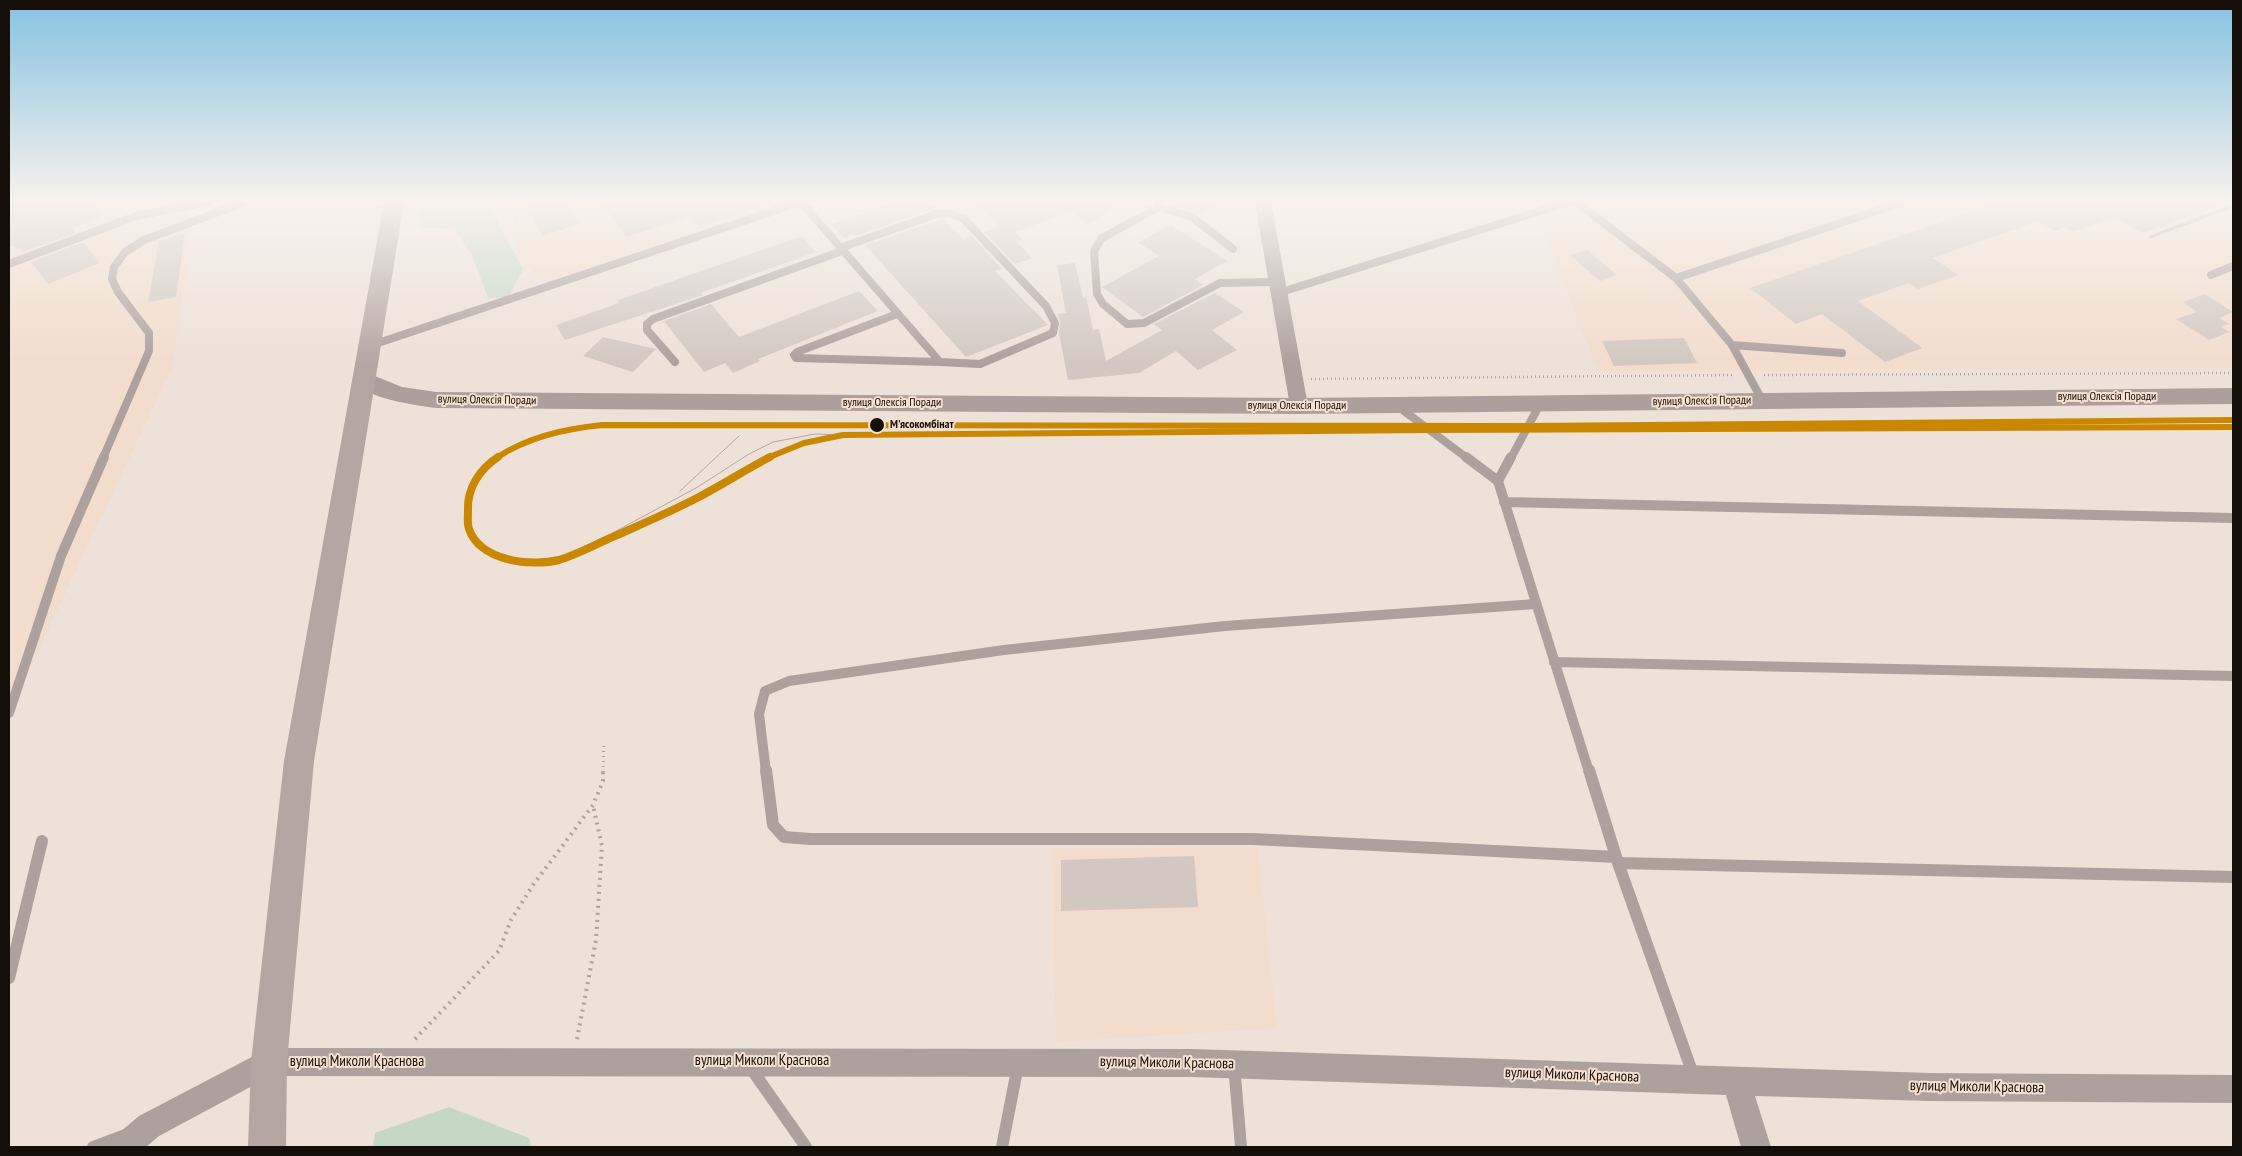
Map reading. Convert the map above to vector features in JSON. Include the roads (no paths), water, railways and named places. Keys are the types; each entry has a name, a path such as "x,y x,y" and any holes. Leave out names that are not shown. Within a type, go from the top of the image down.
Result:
{"highway":[{"path":"267,1147 270,1062 299,761 365,380 368,346 384,256"}],"main road":[{"name":"вулиця Олексія Поради","path":"365,380 397,394 436,400 1299,406 2233,396"}],"street":[{"path":"1272,256 1299,406"},
{"name":"вулиця Миколи Краснова","path":"124,1147 149,1126 270,1062 1019,1062 1234,1064 1930,1087 2233,1089"},
{"path":"1736,1080 1756,1147"}],"lane":[{"path":"9,264 30,256"},
{"path":"9,713 61,556 149,351 148,333 118,292 112,279 114,266 122,256"},
{"path":"368,346 639,256"},
{"path":"675,362 647,330 647,324 653,319 822,256"},
{"path":"847,256 940,362"},
{"path":"897,314 797,352 794,355 796,358 980,364 1053,333 1055,323 1046,306 999,256"},
{"path":"1094,256 1097,294 1103,304 1127,324 1136,325 1144,323 1220,283 1277,287 1384,256"},
{"path":"1647,256 1676,278 1732,345 1762,400"},
{"path":"1676,278 1742,256"},
{"path":"2211,274 2233,266"},
{"path":"1732,345 1842,353"},
{"path":"1395,404 1498,480 1617,860 1694,1078"},
{"path":"1498,480 1540,404"},
{"path":"1504,502 2233,518"},
{"path":"1536,604 1225,626 1004,650 789,681 765,691 759,714 773,825 784,838 810,839 1253,838 1617,860 2233,877"},
{"path":"1554,662 2233,676"},
{"path":"9,978 42,841"},
{"path":"747,1062 806,1147"},
{"path":"1002,1147 1019,1062"},
{"path":"1234,1064 1241,1147"},
{"path":"93,1147 149,1126"}],"tram line":[{"path":"575,553 696,488 749,454 773,442 815,434 843,435"},
{"path":"680,491 739,436"}],"place":[{"name":"М'ясокомбінат","path":"877,425"}]}
